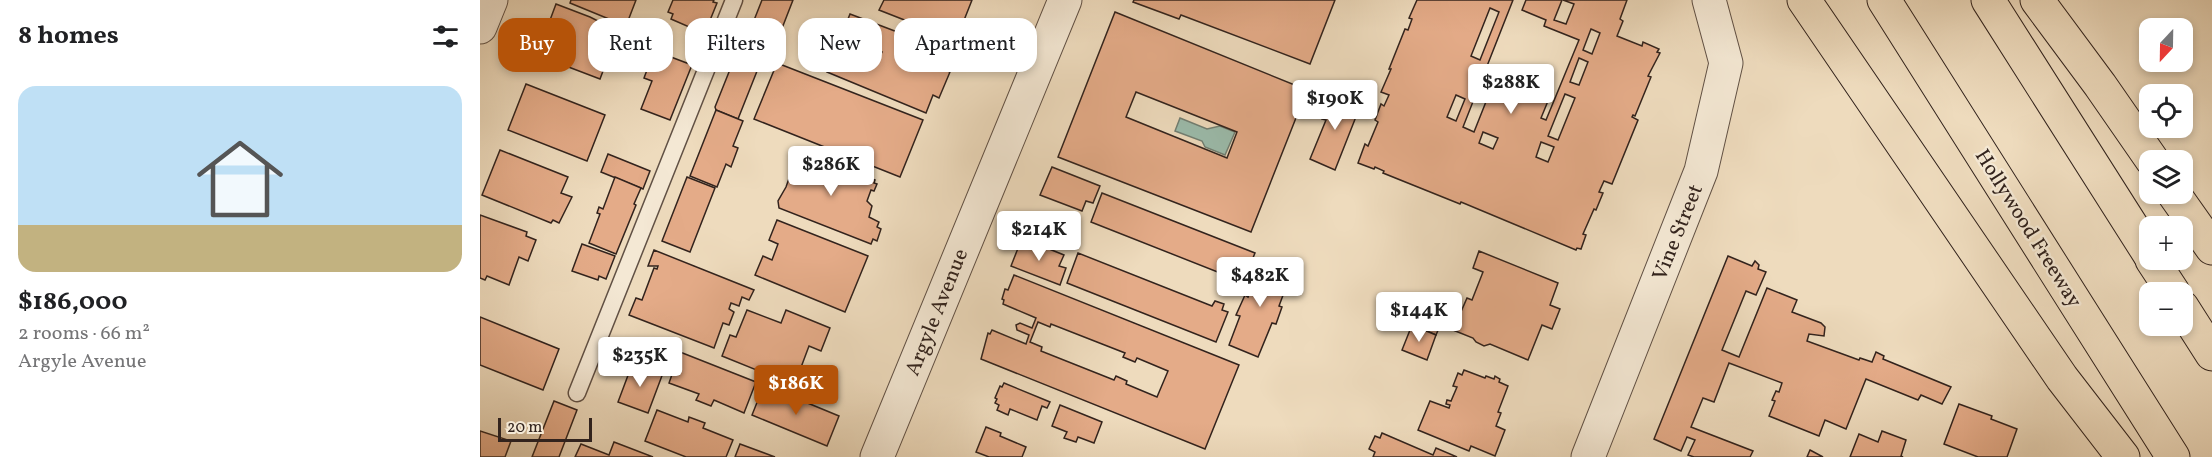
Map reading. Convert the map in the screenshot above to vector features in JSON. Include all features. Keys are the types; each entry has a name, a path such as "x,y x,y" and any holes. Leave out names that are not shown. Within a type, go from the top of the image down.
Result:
{"highway":[{"path":"1803,0 2062,378 2123,457"},
{"name":"Hollywood Freeway","path":"1884,0 2173,457"},
{"path":"1988,0 2139,238"},
{"path":"2037,0 2100,85 2144,150"},
{"path":"2181,204 2212,248"},
{"path":"2193,324 2212,354"}],"street":[{"path":"480,27 491,0"},
{"name":"Argyle Avenue","path":"877,457 1065,0"},
{"name":"Vine Street","path":"1593,455 1701,171 1726,63 1709,0"}],"lane":[{"path":"577,393 734,0"}],"shaded area":[{"path":"1180,118 1207,129 1220,126 1235,132 1225,155 1205,147 1202,141 1175,131"}],"building":[{"path":"571,0 636,0 629,18 607,18 570,3"},
{"path":"673,0 714,0 713,2 717,3 711,18 685,18 685,25 673,20 673,14 668,12"},
{"path":"762,0 793,0 786,18 755,18"},
{"path":"884,0 972,0 965,18 899,18 879,10"},
{"path":"1134,0 1335,0 1310,64 1181,15 1179,19 1133,2"},
{"path":"1417,0 1513,0 1463,127 1474,132 1495,79 1499,81 1500,78 1509,82 1511,77 1537,88 1534,95 1548,101 1541,118 1546,120 1579,40 1544,26 1546,20 1522,10 1526,0 1562,0 1554,20 1566,24 1574,4 1563,0 1627,0 1617,36 1642,46 1643,42 1659,49 1657,52 1660,53 1648,76 1651,77 1635,116 1632,117 1638,120 1612,184 1604,181 1599,192 1603,193 1583,234 1586,235 1581,249 1576,250 1461,202 1460,204 1383,173 1384,171 1375,167 1374,169 1358,163 1365,144 1368,146 1378,122 1375,120 1381,104 1384,106 1389,95 1381,92 1405,29 1408,30 1412,19 1409,18","holes":["1490,8 1499,12 1480,60 1471,56","1591,29 1600,33 1592,54 1583,50","1579,58 1588,62 1579,85 1570,82","1565,94 1575,98 1558,140 1548,136","1456,95 1465,99 1456,121 1447,117","1483,132 1498,138 1493,149 1479,143","1541,142 1554,147 1548,162 1536,157"]},
{"path":"556,4 592,18 588,18 588,72 603,72 600,79 576,70 576,18 551,18"},
{"path":"1115,12 1307,90 1251,232 1058,157","holes":["1136,92 1237,132 1227,158 1126,117"]},
{"path":"850,14 861,18 848,18"},
{"path":"882,26 894,31 894,72 950,72 939,98 933,95 926,113 827,72 882,72"},
{"path":"673,58 685,62 685,72 689,72 670,120 641,109 652,81 644,78 646,72 673,72"},
{"path":"786,67 923,120 900,177 754,119 773,72 786,72"},
{"path":"729,72 757,72 738,119 716,110 715,107"},
{"path":"526,84 605,115 587,161 508,130"},
{"path":"1333,93 1361,104 1335,170 1310,159 1326,120 1322,119"},
{"path":"716,110 743,121 733,146 738,148 731,167 726,164 717,187 690,176"},
{"path":"500,150 568,177 561,193 572,197 559,223 553,220 551,223 482,195"},
{"path":"801,150 875,180 874,183 877,184 874,191 871,190 867,201 872,206 869,217 879,222 877,227 881,229 877,241 873,239 871,244 779,208 778,201 786,187 792,164"},
{"path":"608,154 650,171 643,189 601,172"},
{"path":"1052,167 1100,186 1093,203 1086,201 1082,211 1040,195"},
{"path":"615,177 641,188 616,254 589,243 600,214 597,213 599,207 603,209"},
{"path":"687,177 715,188 690,252 662,241"},
{"path":"1102,193 1255,253 1243,282 1091,222"},
{"path":"480,215 527,232 526,236 536,240 528,261 519,257 509,285 487,276 485,280 480,278"},
{"path":"777,220 868,256 845,312 755,275 763,256 772,260 778,244 769,240"},
{"path":"1022,238 1064,255 1059,266 1066,268 1060,285 1011,266"},
{"path":"582,244 615,256 606,279 599,276 598,280 572,271"},
{"path":"654,250 754,290 749,300 742,297 739,306 731,303 729,309 734,312 729,325 723,323 714,348 629,315 636,298 642,300 654,268 657,269 658,266 648,266"},
{"path":"1479,251 1558,283 1550,305 1560,309 1552,329 1542,325 1528,360 1490,344 1484,346 1473,338 1453,330 1467,298 1472,300 1483,272 1473,268"},
{"path":"1078,253 1212,306 1215,301 1224,304 1222,310 1228,312 1216,342 1067,283"},
{"path":"1728,256 1752,266 1755,261 1759,265 1758,269 1766,272 1756,295 1746,291 1722,350 1739,357 1767,288 1797,300 1792,312 1821,323 1825,327 1824,336 1809,334 1807,341 1859,360 1860,358 1872,362 1876,352 1884,356 1883,359 1951,387 1942,404 1921,395 1918,400 1866,379 1846,429 1825,420 1819,436 1769,416 1775,401 1772,400 1776,391 1779,392 1782,383 1729,363 1714,402 1703,398 1691,427 1753,451 1750,457 1694,457 1688,455 1695,440 1687,437 1681,451 1654,439"},
{"path":"1263,260 1292,271 1279,306 1282,307 1276,324 1272,323 1258,357 1229,345 1240,316 1236,315 1245,295 1248,297"},
{"path":"1014,275 1239,365 1205,449 981,359 988,333 990,334 992,330 1026,344 1029,335 1017,330 1016,325 1020,323 1032,328 1036,318 1003,304 1005,289 1008,290","holes":["1038,322 1050,327 1051,324 1125,353 1123,357 1135,362 1137,358 1168,371 1157,397 1126,384 1127,381 1116,376 1114,380 1041,351 1042,347 1030,342"]},
{"path":"1422,299 1447,309 1436,335 1412,325"},
{"path":"747,310 781,323 786,310 830,328 821,351 809,346 794,386 722,356 730,335 736,337"},
{"path":"480,317 559,349 543,390 480,365"},
{"path":"1412,325 1436,335 1427,360 1402,350"},
{"path":"680,352 756,382 744,413 714,400 711,406 696,400 699,394 669,383"},
{"path":"633,362 663,373 648,413 618,402"},
{"path":"1464,370 1485,378 1486,376 1494,379 1495,376 1500,379 1499,382 1508,386 1498,412 1501,413 1496,426 1505,430 1495,456 1471,446 1469,451 1418,430 1430,401 1449,408 1450,405 1446,404 1447,400 1451,401 1457,387 1453,386 1458,373 1462,375"},
{"path":"1004,383 1050,402 1047,408 1042,406 1037,420 1010,409 1008,415 997,410 999,405 995,403 1000,386 1002,387"},
{"path":"764,385 839,416 827,446 752,415"},
{"path":"554,401 577,410 559,457 532,457"},
{"path":"1959,404 1992,416 1991,419 2017,429 2007,457 1978,457 1944,444"},
{"path":"1060,405 1102,422 1094,443 1078,437 1076,442 1064,438 1067,432 1052,426"},
{"path":"657,410 688,422 689,417 705,423 703,428 733,440 726,457 686,457 645,441"},
{"path":"986,427 1026,447 1022,457 989,457 976,452"},
{"path":"480,431 511,441 505,457 480,457"},
{"path":"1882,431 1906,440 1901,456 1903,457 1850,457 1859,434 1878,442"},
{"path":"1382,433 1433,455 1436,448 1457,457 1373,457 1375,452 1369,449 1375,436 1380,438"},
{"path":"614,442 653,457 575,457 581,444 609,455"},
{"path":"740,444 775,457 735,457"},
{"path":"1810,450 1823,457 1807,457"}]}
